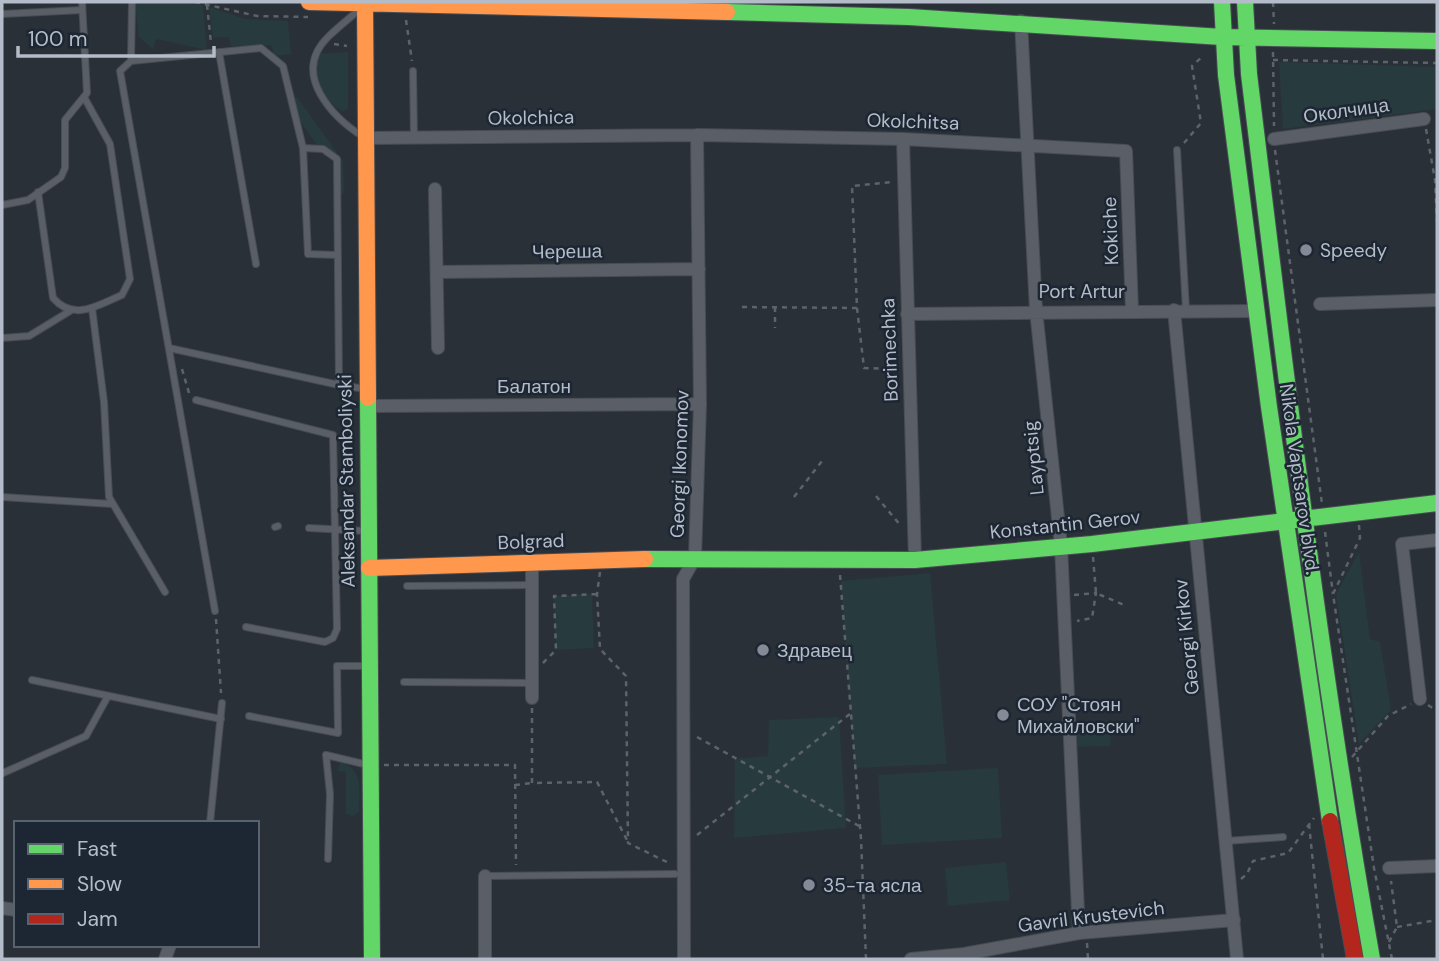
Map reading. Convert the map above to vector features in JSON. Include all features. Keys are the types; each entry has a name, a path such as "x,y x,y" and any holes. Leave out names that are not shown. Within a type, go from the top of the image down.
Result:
{"street":[{"name":"Nikola Vaptsarov blvd.","path":"1222,2 1222,37 1284,519 1319,765 1354,959"},
{"name":"Nikola Vaptsarov blvd.","path":"1245,2 1304,518 1349,836 1372,959"},
{"path":"312,10 364,3 1021,22 1222,37 1437,41"},
{"name":"Aleksandar Stamboliyski","path":"364,3 372,959"},
{"name":"Layptsig","path":"1021,22 1025,146 1036,310 1061,546 1079,933"},
{"name":"Околчица","path":"1274,139 1424,119"},
{"name":"Okolchica","path":"366,138 697,135"},
{"name":"Okolchitsa","path":"697,135 903,139 1126,151"},
{"name":"Georgi Ikonomov","path":"684,959 684,579 695,558 700,404 697,135"},
{"name":"Borimechka","path":"903,139 902,181 915,560"},
{"name":"Kokiche","path":"1126,151 1132,310"},
{"path":"435,189 438,348"},
{"name":"Череша","path":"436,272 699,269"},
{"path":"1320,304 1437,300"},
{"name":"Port Artur","path":"907,314 1036,310 1258,311"},
{"name":"Georgi Kirkov","path":"1180,310 1194,532 1237,959"},
{"name":"Балатон","path":"367,406 700,404"},
{"name":"Konstantin Gerov","path":"695,558 915,560 1092,544 1284,519 1324,520 1437,503"},
{"path":"1420,699 1402,544 1437,540"},
{"name":"Bolgrad","path":"369,568 695,558"},
{"path":"531,562 532,698"},
{"path":"1389,868 1437,866"},
{"path":"485,876 485,959"},
{"name":"Gavril Krustevich","path":"911,959 948,957 1079,933 1234,920"}],"lane":[{"path":"2,205 27,200 61,177 65,168 65,120 87,93 82,2"},
{"path":"131,61 132,2"},
{"path":"364,3 328,37 313,65 313,78 323,100 344,125 366,138"},
{"path":"2,14 82,10"},
{"path":"215,611 120,71 131,61 261,48 283,66 303,148 308,254 337,255"},
{"path":"215,53 256,264"},
{"path":"414,71 414,138"},
{"path":"2,338 29,336 70,311 92,308 122,295 130,279 110,144 84,97"},
{"path":"128,115 137,114"},
{"path":"303,148 323,149 337,159 339,385"},
{"path":"1177,150 1180,310"},
{"path":"38,192 53,298 70,311"},
{"path":"92,308 104,402 109,497 164,592"},
{"path":"169,348 366,389"},
{"path":"196,400 333,435 337,629 333,638 325,642 246,627"},
{"path":"2,497 112,504"},
{"path":"309,528 368,531"},
{"path":"407,586 532,585"},
{"path":"249,716 338,733 337,666 369,666"},
{"path":"404,682 532,678"},
{"path":"32,680 221,719"},
{"path":"3,773 86,736 108,696"},
{"path":"210,821 222,703"},
{"path":"328,859 330,794 326,755 370,765"},
{"path":"1226,841 1283,837"},
{"path":"485,876 675,870"}],"path":[{"path":"195,2 257,16 312,10"},
{"path":"207,5 215,53"},
{"path":"406,20 414,71"},
{"path":"331,43 347,46"},
{"path":"1177,150 1201,123 1192,66 1203,56"},
{"path":"1392,959 1374,872 1358,749 1333,594 1274,139 1272,58 1437,63"},
{"path":"1424,119 1435,180 1437,222"},
{"path":"902,181 852,187 857,307 864,368 909,369"},
{"path":"742,307 857,307"},
{"path":"775,307 775,328"},
{"path":"794,497 821,461"},
{"path":"876,496 915,542"},
{"path":"1333,594 1360,538 1359,518"},
{"path":"1065,624 1093,618 1096,593 1092,544"},
{"path":"602,559 597,594 600,649 626,676 628,843"},
{"path":"839,561 866,959"},
{"path":"1064,596 1096,593 1124,605"},
{"path":"532,678 556,650 554,596 597,594"},
{"path":"215,611 222,703"},
{"path":"532,698 532,783"},
{"path":"1350,760 1388,716 1420,699"},
{"path":"684,845 851,713"},
{"path":"684,729 768,778 859,826"},
{"path":"370,765 515,765 516,876"},
{"path":"515,785 597,782 628,843 675,870"},
{"path":"1230,887 1247,874 1253,861 1288,853 1315,816"},
{"path":"1309,824 1323,959"},
{"path":"1389,868 1397,927 1389,942"},
{"path":"1397,927 1437,920"}],"green space":[{"path":"135,2 190,2 203,5 207,50 156,39 153,49 139,37"},
{"path":"209,7 245,19 288,21 291,54 275,56 271,45 231,46 229,37 213,38"},
{"path":"348,52 348,108 343,112 329,101 320,87 317,63 319,54"},
{"path":"1279,62 1437,67 1437,109 1283,129"},
{"path":"297,97 343,161 344,193 341,195 340,158 317,145 298,118 294,98"},
{"path":"1359,552 1370,639 1380,642 1391,710 1359,744 1336,594"},
{"path":"930,573 947,764 855,768 841,581"},
{"path":"592,594 594,648 556,650 554,596"},
{"path":"839,717 846,828 734,838 735,759 768,756 769,720"},
{"path":"1110,721 1111,746 1071,747 1070,722"},
{"path":"341,762 354,770 359,782 359,812 353,816 346,814 346,772 337,771"},
{"path":"998,768 1002,838 882,845 878,775"},
{"path":"1006,862 1010,900 948,906 945,868"}],"traffic: fast":[{"path":"1222,2 1226,75 1269,407 1330,821"},
{"path":"1245,2 1249,74 1305,518 1336,739 1372,959"},
{"path":"727,12 909,17 1222,37 1437,41"},
{"path":"368,398 372,959"},
{"path":"645,559 915,560 1092,544 1437,503"}],"traffic: slow":[{"path":"309,2 727,12"},
{"path":"365,2 368,398"},
{"path":"369,568 645,559"}],"traffic: jam":[{"path":"1330,821 1355,959"}],"place":[{"name":"Speedy","path":"1306,250"},
{"name":"Здравец","path":"763,650"},
{"name":"СОУ \"Стоян Михайловски\"","path":"1003,715"},
{"name":"35-та ясла","path":"809,885"}]}
